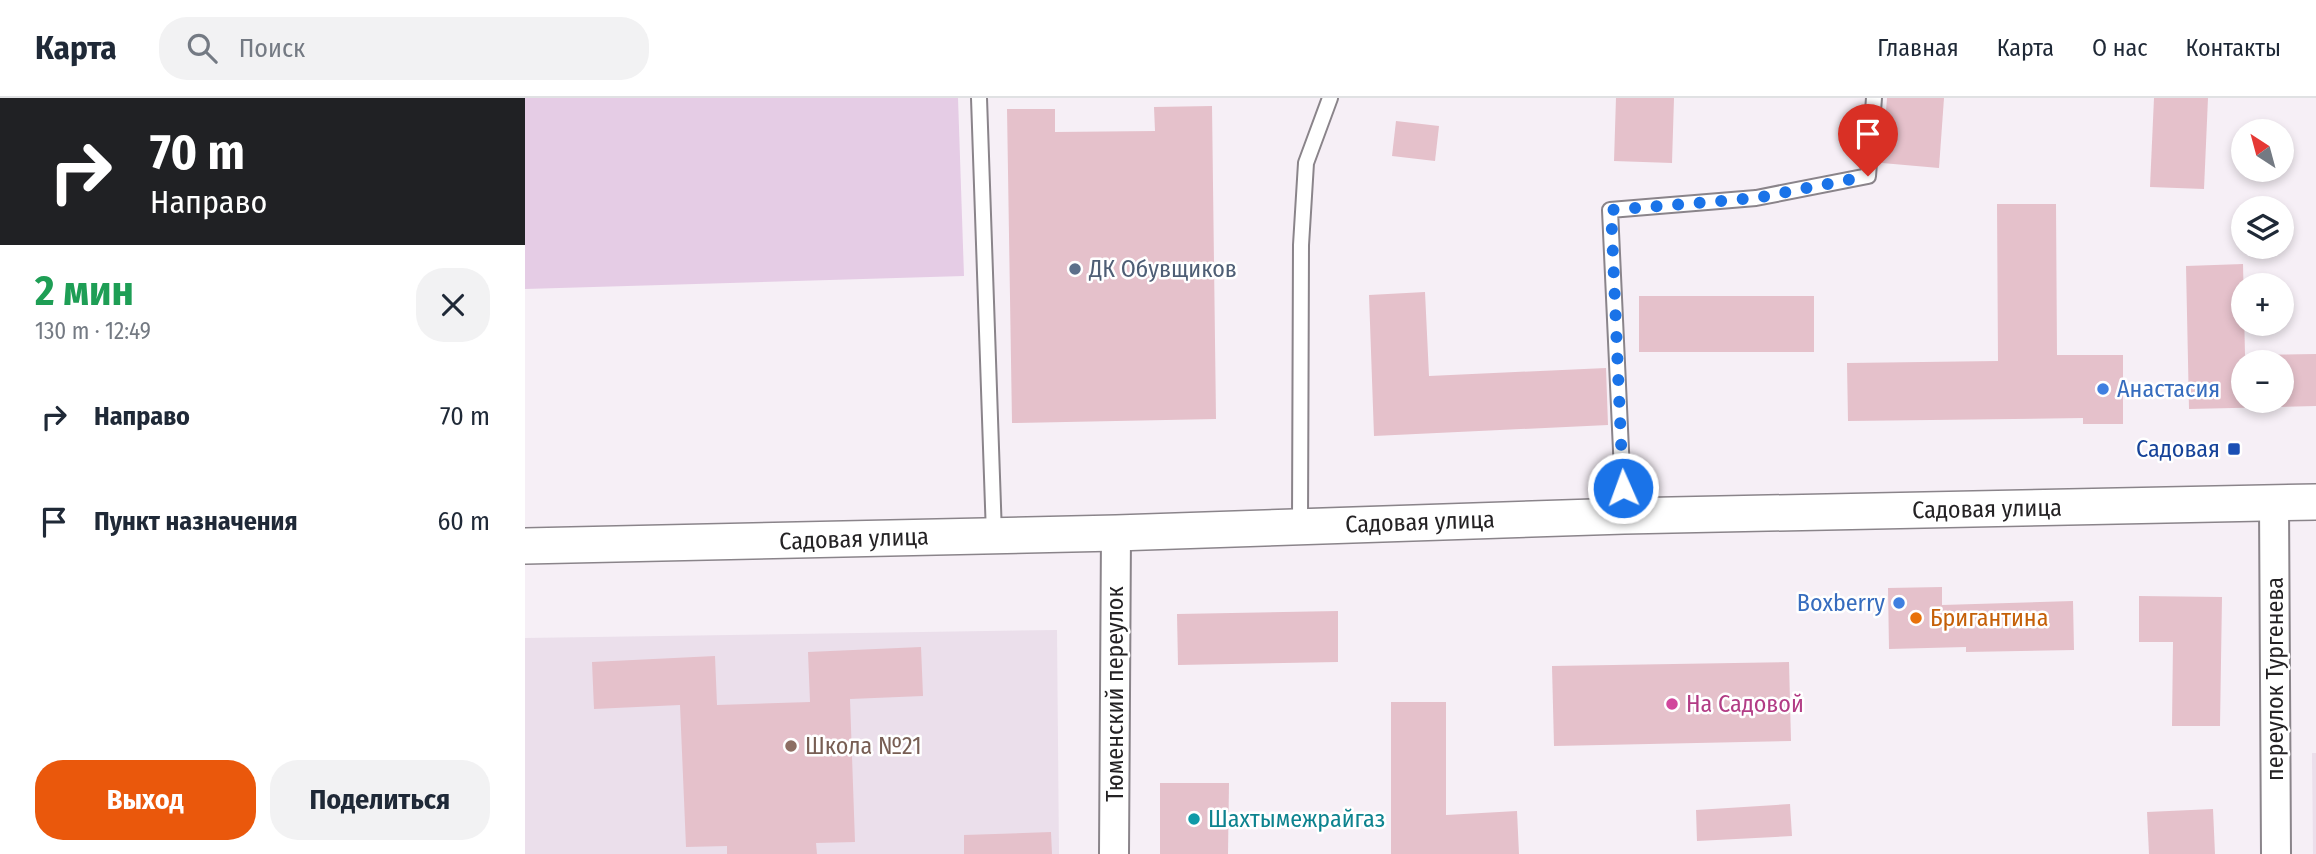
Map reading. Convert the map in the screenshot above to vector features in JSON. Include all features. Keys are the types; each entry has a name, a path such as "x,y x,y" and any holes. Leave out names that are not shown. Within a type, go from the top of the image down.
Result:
{"street":[{"name":"Садовая улица","path":"525,546 1116,533 1624,516 2316,502"},
{"name":"переулок Тургенева","path":"2274,504 2276,854"},
{"name":"Тюменский переулок","path":"1114,854 1116,533"}],"lane":[{"path":"979,98 994,535"},
{"path":"1300,526 1301,245 1305,177 1307,163 1330,98"},
{"path":"1624,516 1611,210 1756,198 1868,176 1874,98"}],"shaded area":[{"path":"525,98 958,98 964,276 525,289"},
{"name":"Школа №21","path":"1057,630 1059,854 525,854 525,638"},
{"path":"2312,753 2316,753 2316,854 2313,854"}],"building":[{"path":"1616,98 1674,98 1672,163 1614,161"},
{"path":"1887,98 1944,98 1939,168 1882,163"},
{"path":"2154,98 2208,98 2204,189 2150,187"},
{"name":"ДК Обувщиков","path":"1212,106 1216,419 1012,423 1007,109 1055,109 1055,132 1155,131 1154,107"},
{"path":"1396,121 1439,126 1435,161 1392,156"},
{"path":"1997,204 2056,204 2057,355 2123,355 2123,424 2083,424 2083,418 1848,421 1847,363 1998,361"},
{"path":"2243,264 2243,273 2231,273 2231,336 2245,336 2245,350 2231,350 2231,408 2189,409 2186,266"},
{"path":"1425,292 1429,376 1606,368 1608,425 1374,436 1369,295"},
{"path":"1639,296 1814,296 1814,352 1639,352"},
{"path":"2294,354 2316,354 2316,406 2294,407"},
{"path":"1942,587 1942,605 2073,601 2074,650 1966,652 1966,647 1889,649 1888,588"},
{"path":"2139,596 2222,597 2220,726 2172,726 2173,642 2139,642"},
{"path":"1338,611 1338,662 1178,665 1177,614"},
{"path":"921,647 923,696 850,699 855,842 816,843 817,854 727,854 727,846 686,847 680,705 594,709 592,662 715,656 717,705 810,702 808,652"},
{"name":"На Садовой","path":"1789,662 1791,741 1554,746 1552,666"},
{"path":"1391,702 1446,702 1446,815 1517,811 1519,854 1391,854"},
{"name":"Шахтымежрайгаз","path":"1160,783 1229,783 1228,854 1160,854"},
{"path":"1790,804 1792,836 1697,841 1696,810"},
{"path":"2213,809 2215,854 2149,854 2147,812"},
{"path":"1051,832 1052,854 964,854 964,835"}],"place":[{"name":"ДК Обувщиков","path":"1075,269"},
{"name":"Анастасия","path":"2103,389"},
{"name":"Садовая","path":"2234,449"},
{"name":"Boxberry","path":"1899,603"},
{"name":"Бригантина","path":"1916,618"},
{"name":"На Садовой","path":"1672,704"},
{"name":"Школа №21","path":"791,746"},
{"name":"Шахтымежрайгаз","path":"1194,819"}],"route":[{"path":"1623,488 1611,210 1756,198 1868,176"}]}
